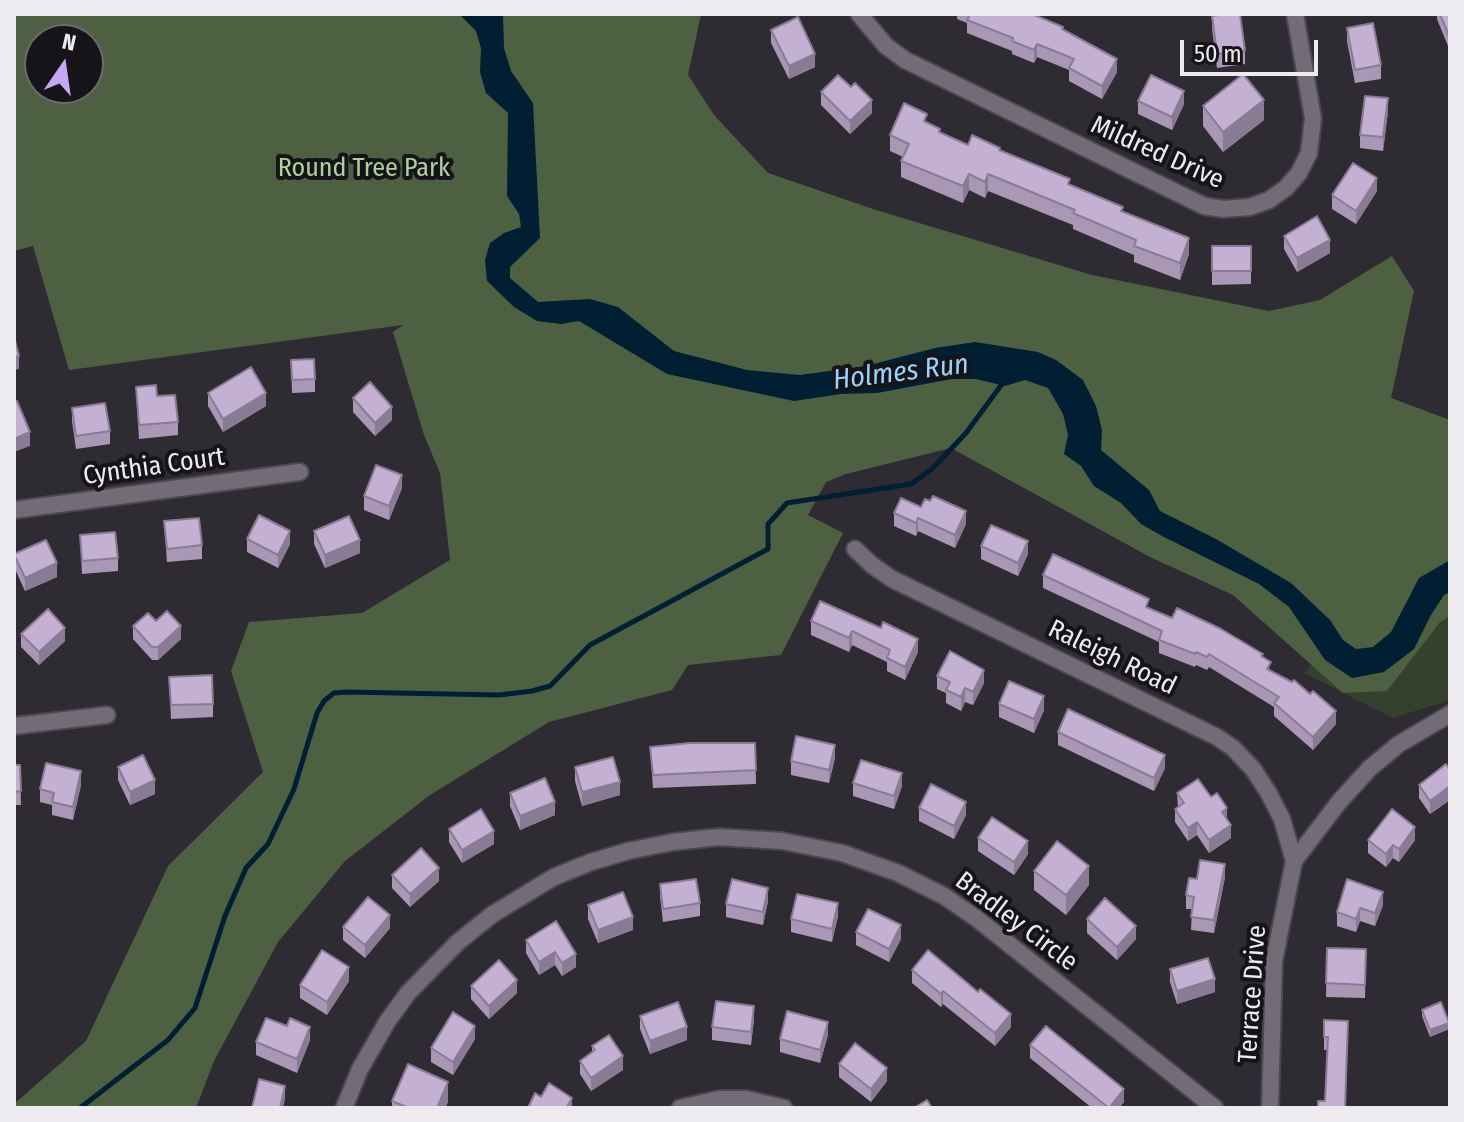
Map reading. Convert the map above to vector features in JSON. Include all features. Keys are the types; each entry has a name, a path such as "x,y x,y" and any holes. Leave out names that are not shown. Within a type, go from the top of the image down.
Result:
{"street":[{"name":"Mildred Drive","path":"859,14 886,46 905,60 1204,206 1223,209 1250,207 1269,200 1286,188 1299,173 1309,153 1313,118 1295,14"},
{"name":"Cynthia Court","path":"14,510 300,472"},
{"name":"Raleigh Road","path":"855,549 892,579 1217,737 1233,748 1253,769 1268,792 1282,819 1294,861"},
{"name":"Terrace Drive","path":"1270,1108 1274,961 1294,861 1339,802 1370,768 1408,738 1450,714"},
{"path":"14,726 107,715"},
{"name":"Bradley Circle","path":"344,1108 360,1069 406,996 458,942 493,914 554,877 591,862 646,847 719,837 782,841 842,853 898,873 944,896 1215,1108"},
{"path":"680,1108 719,1099 746,1099 784,1108"}],"green space":[{"name":"Round Tree Park","path":"14,14 701,14 688,75 714,115 768,173 876,210 1092,275 1269,311 1320,300 1392,256 1414,291 1391,398 1450,420 1450,616 1440,622 1387,691 1343,693 1233,595 1150,557 951,448 846,474 826,482 808,515 843,533 781,655 688,665 672,690 549,722 430,795 345,861 278,942 214,1061 196,1108 14,1108 14,1104 86,1041 168,866 263,772 231,671 249,622 362,613 450,560 440,473 424,435 393,332 403,325 69,370 33,246 14,251"},
{"path":"1450,507 1450,700 1393,718 1304,673"}],"water":[{"name":"Holmes Run","path":"459,14 503,15 504,48 511,71 533,103 540,238 510,267 510,278 538,302 590,299 618,307 674,351 747,370 800,375 866,366 935,348 975,342 1038,352 1056,360 1083,380 1096,406 1102,430 1101,450 1149,490 1160,511 1216,539 1291,583 1330,620 1343,640 1356,649 1373,647 1391,632 1419,578 1450,560 1450,592 1444,595 1431,615 1414,649 1384,672 1352,678 1325,660 1289,607 1259,584 1141,524 1121,503 1094,486 1081,466 1064,454 1068,435 1063,414 1048,388 1025,380 1005,386 976,379 952,379 877,393 841,394 794,401 667,374 579,321 561,324 537,321 514,307 487,281 485,260 490,243 504,233 521,227 519,214 507,196 508,113 486,93 480,72 481,48 476,31"}],"building":[{"path":"970,14 1032,14 1063,27 1117,59 1102,86 1069,68 1074,59 1037,44 1034,50 1012,41 1013,38 967,20"},
{"path":"1240,14 1245,51 1217,54 1212,16"},
{"path":"1440,14 1450,14 1450,38"},
{"path":"798,17 815,54 789,66 771,30"},
{"path":"1373,23 1381,65 1355,70 1347,28"},
{"path":"1243,74 1264,100 1223,132 1203,106"},
{"path":"838,75 851,87 855,83 872,100 850,121 821,92"},
{"path":"1151,75 1184,91 1172,117 1138,101"},
{"path":"1365,96 1388,98 1383,137 1360,135"},
{"path":"904,103 927,114 924,121 940,129 939,132 968,145 972,135 999,150 1070,179 1068,184 1123,207 1121,211 1189,238 1180,263 1134,246 1136,240 1073,213 1075,210 988,174 985,182 969,174 963,186 901,161 909,144 890,135"},
{"path":"1353,163 1377,178 1356,211 1332,195"},
{"path":"1317,216 1330,240 1297,258 1284,236"},
{"path":"1212,246 1251,246 1251,271 1212,271"},
{"path":"14,337 19,356 14,357"},
{"path":"314,359 315,379 292,380 291,360"},
{"path":"251,367 266,393 223,419 208,393"},
{"path":"370,382 392,407 375,423 353,398"},
{"path":"156,385 157,396 175,395 178,422 139,425 136,387"},
{"path":"17,401 30,432 14,439 14,402"},
{"path":"105,403 110,431 76,436 72,408"},
{"path":"376,465 402,475 389,506 364,496"},
{"path":"933,496 966,511 955,535 918,518 916,523 894,513 901,498 921,507 925,499 930,501"},
{"path":"259,515 290,531 278,555 247,539"},
{"path":"349,516 360,540 325,555 314,531"},
{"path":"199,518 202,545 167,549 164,521"},
{"path":"991,525 1028,541 1018,563 981,546"},
{"path":"115,532 118,558 82,561 80,535"},
{"path":"46,540 57,563 25,578 14,554"},
{"path":"1053,554 1149,599 1146,607 1172,618 1177,608 1221,629 1263,654 1261,656 1271,662 1267,669 1292,682 1294,680 1310,694 1313,691 1336,711 1313,737 1274,703 1279,697 1209,654 1207,657 1195,654 1159,640 1162,631 1043,575"},
{"path":"820,601 881,628 883,622 918,639 905,667 887,658 890,650 852,631 849,638 811,621"},
{"path":"48,609 65,628 39,652 21,634"},
{"path":"167,611 181,626 158,647 152,647 133,626 148,613 156,621"},
{"path":"950,651 984,670 973,692 965,688 961,697 946,690 950,682 937,676"},
{"path":"212,675 213,704 171,705 169,677"},
{"path":"1009,681 1044,696 1034,719 999,704"},
{"path":"1068,709 1165,755 1154,778 1058,732"},
{"path":"796,736 835,745 829,770 791,761"},
{"path":"690,743 755,743 756,770 653,775 650,747"},
{"path":"143,755 155,780 130,792 118,767"},
{"path":"613,757 620,782 582,792 575,767"},
{"path":"861,760 902,773 894,796 853,783"},
{"path":"46,763 81,771 73,807 52,802 54,793 40,789"},
{"path":"1446,764 1450,770 1450,786 1430,801 1419,785"},
{"path":"14,765 20,765 21,791 14,792"},
{"path":"545,778 555,802 520,816 510,793"},
{"path":"1198,779 1211,797 1217,793 1227,808 1222,812 1231,825 1209,840 1197,822 1188,828 1175,809 1184,803 1177,793"},
{"path":"931,784 966,802 954,826 919,808"},
{"path":"481,809 494,831 462,850 449,829"},
{"path":"1392,809 1415,827 1399,849 1393,845 1386,854 1368,840"},
{"path":"992,817 1028,841 1014,862 978,838"},
{"path":"1057,841 1089,866 1066,895 1034,871"},
{"path":"421,848 439,868 410,894 392,875"},
{"path":"1200,860 1225,864 1214,920 1191,917 1194,897 1186,895 1189,878 1197,879"},
{"path":"696,879 700,903 663,909 660,884"},
{"path":"732,879 768,888 763,912 726,904"},
{"path":"1347,879 1383,892 1375,913 1360,908 1356,919 1337,912"},
{"path":"623,892 633,917 598,930 588,905"},
{"path":"797,894 838,903 832,929 791,919"},
{"path":"368,897 390,915 365,945 343,927"},
{"path":"1105,898 1136,926 1117,947 1087,919"},
{"path":"868,909 901,925 889,949 856,932"},
{"path":"556,921 576,954 562,963 555,952 539,962 526,940"},
{"path":"1327,948 1366,949 1365,985 1326,983"},
{"path":"322,950 349,967 327,1002 300,985"},
{"path":"928,950 978,992 980,989 1011,1014 995,1033 912,970"},
{"path":"1208,958 1215,979 1177,991 1170,969"},
{"path":"499,960 517,980 489,1006 471,986"},
{"path":"716,1001 754,1006 751,1032 712,1027"},
{"path":"678,1002 687,1027 650,1041 640,1016"},
{"path":"1441,1002 1449,1023 1430,1030 1422,1010"},
{"path":"787,1011 828,1022 820,1050 780,1039"},
{"path":"453,1012 475,1026 453,1062 431,1048"},
{"path":"266,1018 287,1026 290,1018 310,1027 297,1059 256,1042"},
{"path":"1324,1020 1348,1021 1345,1108 1318,1108 1318,1101 1325,1101 1328,1037 1324,1037"},
{"path":"1046,1026 1124,1089 1109,1108 1030,1045"},
{"path":"609,1035 623,1056 591,1078 580,1061 595,1050 592,1046"},
{"path":"855,1043 887,1068 871,1089 839,1064"},
{"path":"408,1064 448,1082 437,1108 409,1108 392,1101"},
{"path":"259,1079 285,1086 280,1108 252,1108"},
{"path":"549,1083 572,1098 566,1108 528,1108 535,1093 541,1097"},
{"path":"927,1100 932,1108 914,1108"}],"waterway":[{"path":"80,1108 168,1040 195,1008 225,916 246,868 268,844 294,789 317,713 324,701 334,693 499,695 550,686 590,645 768,549 768,524 787,503 911,484 932,469 966,433 1005,380"}]}
